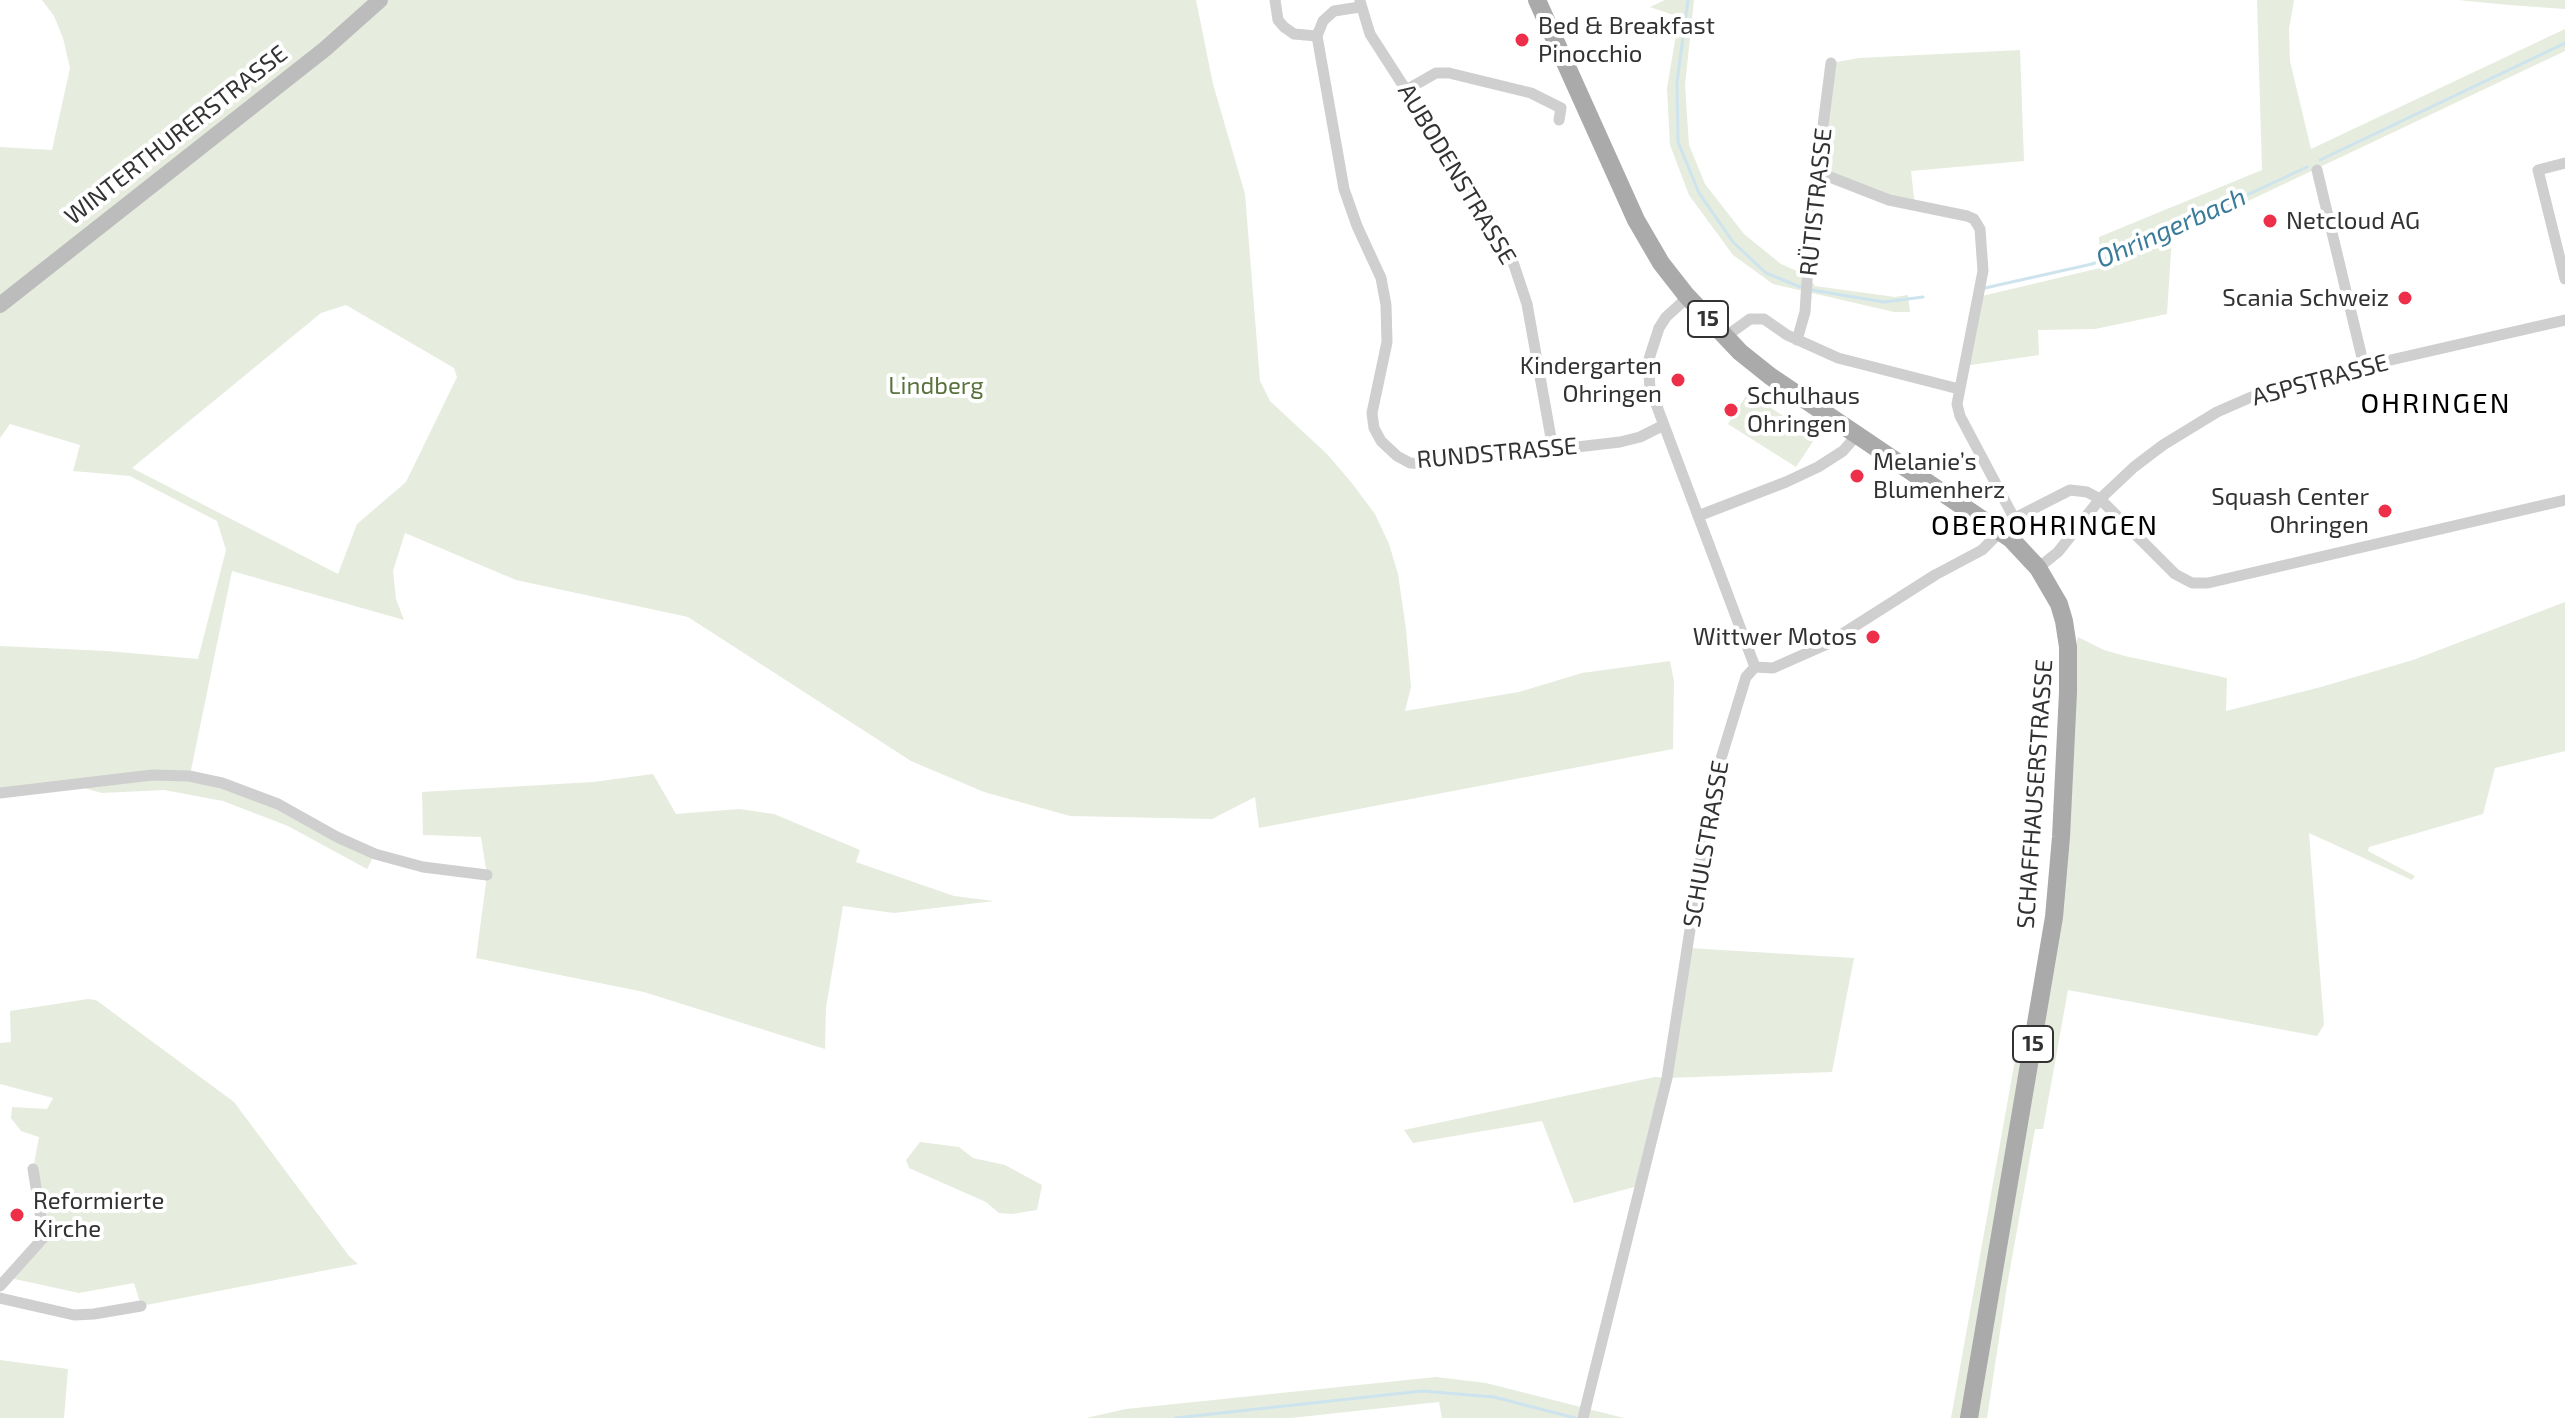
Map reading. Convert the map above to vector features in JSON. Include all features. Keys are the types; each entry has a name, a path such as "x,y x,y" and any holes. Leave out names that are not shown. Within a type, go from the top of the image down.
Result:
{"main road":[{"name":"WINTERTHURERSTRASSE","path":"0,305 325,49 380,0"},
{"name":"SCHAFFHAUSERSTRASSE","path":"1540,1 1636,220 1661,263 1688,297 1725,337 1762,370 2001,531 2038,568 2059,604 2068,647 2058,878 2049,953 1969,1418"}],"street":[{"path":"1275,0 1278,20 1284,27 1294,34 1317,36 1323,21 1334,11 1360,3"},
{"name":"AUBODENSTRASSE","path":"1360,3 1370,34 1497,231 1514,265 1527,304 1553,449"},
{"name":"RUNDSTRASSE","path":"1317,36 1344,189 1381,278 1386,305 1387,342 1372,413 1381,441 1410,463 1431,464 1620,442 1640,437 1662,426"},
{"name":"RÜTISTRASSE","path":"1797,340 1805,312 1817,172 1831,63"},
{"path":"1406,90 1436,73 1449,73 1531,93 1561,108 1559,120"},
{"path":"2565,163 2538,170 2565,279"},
{"path":"2317,170 2364,366"},
{"path":"1817,172 1889,200 1967,216 1974,219 1980,229 1983,271 1957,404 1960,416 2013,516 2017,517 2070,490 2087,492 2100,499 2175,574 2192,583 2208,583 2565,500"},
{"path":"1688,297 1666,317 1659,328 1648,362 1650,388 1755,667 1773,668 1825,645 1935,575 1982,550 2001,531"},
{"path":"1725,337 1750,319 1764,319 1797,340 1862,366 1959,389"},
{"name":"ASPSTRASSE","path":"2038,568 2058,552 2100,499 2163,445 2217,412 2299,381 2565,320"},
{"path":"1698,516 1818,467 1843,451 1856,436"},
{"name":"SCHULSTRASSE","path":"1583,1416 1667,1078 1712,788 1746,677 1755,667"},
{"path":"0,793 152,775 189,776 222,783 278,804 375,854 423,867 487,875"},
{"path":"0,1286 44,1237 33,1169"},
{"path":"0,1298 74,1315 141,1306"}],"green space":[{"name":"Lindberg","path":"42,0 1196,0 1213,84 1245,194 1260,381 1270,401 1327,454 1351,482 1375,514 1389,544 1398,574 1406,629 1411,687 1405,711 1519,692 1582,673 1670,661 1674,681 1673,749 1259,828 1255,797 1212,819 1070,816 984,792 911,761 688,617 516,580 405,533 393,571 396,599 404,620 232,571 190,775 222,783 375,854 367,869 288,826 223,801 164,790 102,793 69,784 0,793 0,646 198,659 226,550 217,521 130,476 73,471 80,445 10,424 0,438 0,147 52,150 70,68 54,16","holes":["346,305 454,368 457,377 406,482 357,524 338,574 132,468 321,313"]},
{"path":"1665,0 1694,0 1685,85 1689,145 1705,184 1744,234 1781,264 1808,276 1815,286 1895,297 1908,295 1910,312 1894,312 1773,284 1733,255 1689,195 1670,145 1667,88 1679,17 1650,7"},
{"path":"2257,0 2294,0 2289,29 2290,61 2311,149 2565,29 2565,51 2172,237 2167,314 2095,329 2038,330 2039,355 1964,366 1978,297 2100,268 2099,237 2262,170"},
{"path":"2458,0 2565,0 2565,9 2509,5"},
{"path":"2020,50 2024,161 1911,171 1915,207 1817,172 1831,63 1859,58"},
{"path":"1748,393 1816,437 1796,467 1728,424"},
{"path":"2565,602 2565,751 2495,768 2483,814 2369,847 2368,851 2415,876 2412,880 2309,833 2324,1025 2317,1036 2068,990 2043,1129 2035,1129 1987,1418 1951,1418 2015,1060 2030,1059 2049,953 2069,668 2078,637 2125,656 2227,678 2226,711 2413,660"},
{"path":"653,774 676,814 739,809 774,814 860,850 856,862 954,896 994,901 894,913 843,906 826,1008 825,1049 644,992 476,958 487,875 481,837 423,835 422,792 593,782"},
{"path":"1688,948 1854,958 1832,1072 1667,1078"},
{"path":"96,1000 234,1102 358,1264 141,1306 134,1283 79,1293 10,1278 44,1237 33,1169 39,1137 21,1131 11,1118 12,1107 47,1109 53,1098 0,1084 0,1043 11,1042 10,1011"},
{"path":"1655,1077 1667,1078 1642,1185 1574,1203 1542,1121 1413,1143 1404,1130"},
{"path":"920,1142 959,1147 973,1158 1005,1165 1042,1185 1037,1210 999,1213 986,1202 909,1168 906,1160"},
{"path":"0,1360 68,1369 64,1418 0,1418"},
{"path":"1436,1377 1486,1383 1624,1418 1442,1418 1439,1402 1291,1418 1086,1418 1126,1409"}],"waterway":[{"name":"Ohringerbach","path":"1688,0 1677,82 1678,142 1699,193 1733,242 1766,273 1800,287"},
{"name":"Ohringerbach","path":"2320,160 2565,43"},
{"name":"Ohringerbach","path":"1985,288 2092,264 2307,167"},
{"name":"Ohringerbach","path":"1812,290 1884,302 1923,297"},
{"path":"1175,1418 1422,1391 1494,1397 1575,1418"}],"place":[{"name":"Bed & Breakfast Pinocchio","path":"1522,40"},
{"name":"Netcloud AG","path":"2270,221"},
{"name":"Scania Schweiz","path":"2405,298"},
{"name":"Kindergarten Ohringen","path":"1678,380"},
{"name":"Schulhaus Ohringen","path":"1731,410"},
{"name":"Melanie’s Blumenherz","path":"1857,476"},
{"name":"Squash Center Ohringen","path":"2385,511"},
{"name":"Wittwer Motos","path":"1873,637"},
{"name":"Reformierte Kirche","path":"17,1215"}],"district":[{"name":"OHRINGEN","path":"2436,404"},
{"name":"OBEROHRINGEN","path":"2045,526"}]}
